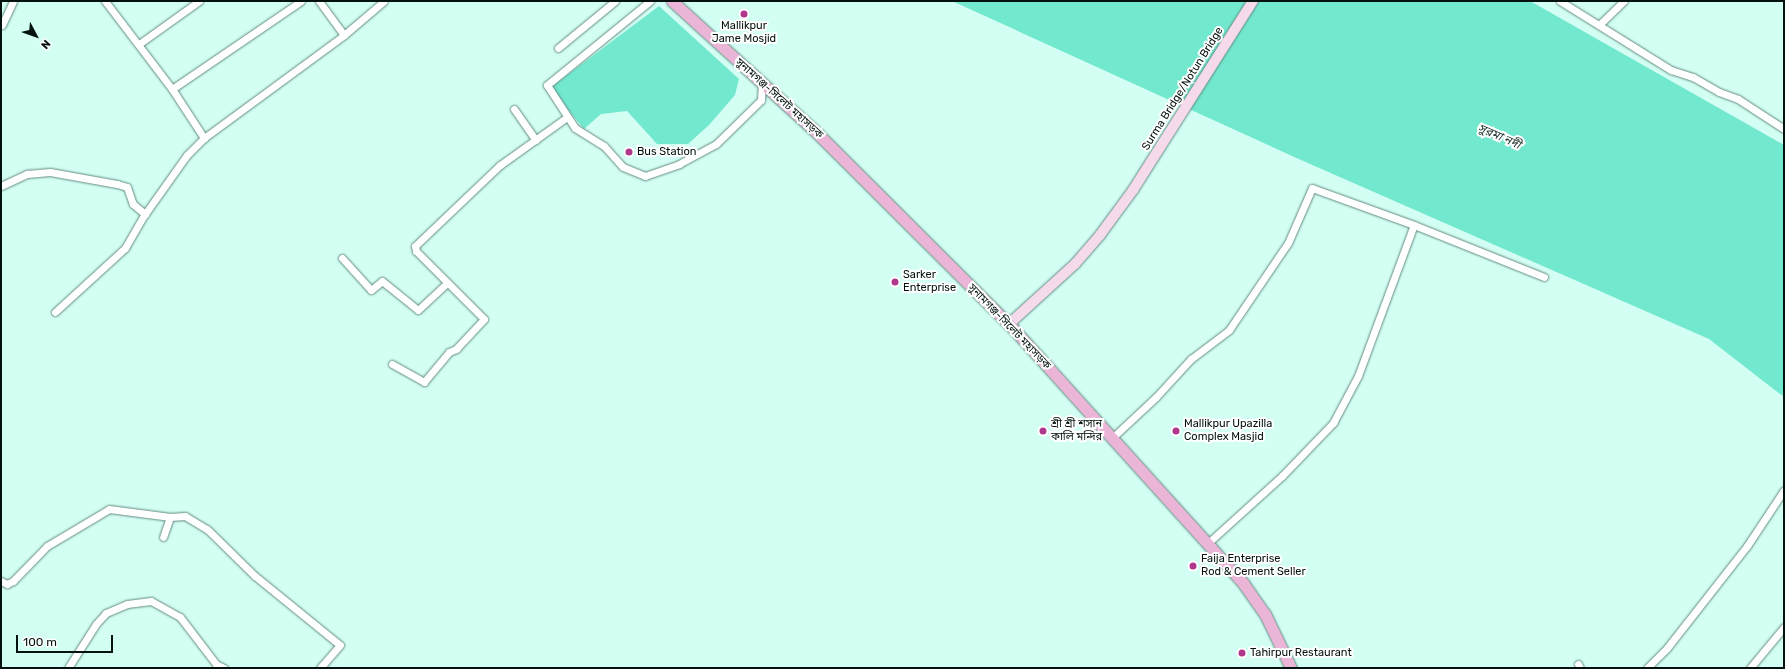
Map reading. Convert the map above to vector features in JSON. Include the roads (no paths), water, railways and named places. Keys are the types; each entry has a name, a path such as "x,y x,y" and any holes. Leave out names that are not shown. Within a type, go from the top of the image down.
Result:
{"main road":[{"name":"সুনামগঞ্জ-সিলেট মহাসড়ক","path":"672,1 817,133 1008,324 1243,582 1265,614 1291,668"},
{"name":"Surma Bridge/Notun Bridge","path":"1008,324 1075,264 1100,235 1133,190 1253,1"}],"street":[{"path":"2,25 13,1"},
{"path":"105,1 139,44 204,138"},
{"path":"139,44 199,1"},
{"path":"172,90 301,1"},
{"path":"319,1 344,36"},
{"path":"55,312 125,248 145,214 187,155 204,138 344,36 384,1"},
{"path":"558,48 615,1"},
{"path":"650,1 549,83 547,88 575,128 604,146 623,167 645,176 680,164 716,144 761,100 762,83"},
{"path":"1560,1 1600,24 1671,70 1693,77 1718,92 1738,99 1784,129"},
{"path":"1600,24 1624,1"},
{"path":"514,109 536,140"},
{"path":"392,364 424,382 450,352 456,349 484,319 416,251 415,246 500,165 567,117"},
{"path":"1,186 26,174 50,172 117,184 126,187 133,204 145,214"},
{"path":"1112,438 1156,397 1191,359 1229,330 1288,243 1312,188 1414,225 1544,277"},
{"path":"1208,543 1282,476 1333,423 1358,376 1414,225"},
{"path":"342,258 371,290 382,281 418,310 447,282"},
{"path":"1647,668 1667,648 1747,546 1784,490"},
{"path":"1,581 7,584 13,580 47,546 109,509 170,518 185,516 207,529 255,576 340,645 320,668"},
{"path":"163,537 170,518"},
{"path":"68,668 96,624 106,613 127,604 151,601 180,617 216,664 224,668"},
{"path":"1750,668 1784,627"}],"water":[{"name":"সুরমা নদী","path":"952,1 1530,1 1784,145 1784,397 1709,339 1301,160"},
{"path":"659,6 739,79 735,95 709,125 688,144 657,144 627,111 601,114 584,129 550,88"}],"place":[{"name":"Mallikpur Jame Mosjid","path":"744,14"},
{"name":"Bus Station","path":"629,152"},
{"name":"Sarker Enterprise","path":"895,282"},
{"name":"শ্রী শ্রী শসান কালি মন্দির","path":"1043,431"},
{"name":"Mallikpur Upazilla Complex Masjid","path":"1176,431"},
{"name":"Faija Enterprise Rod & Cement Seller","path":"1193,566"},
{"name":"Tahirpur Restaurant","path":"1242,653"}]}
